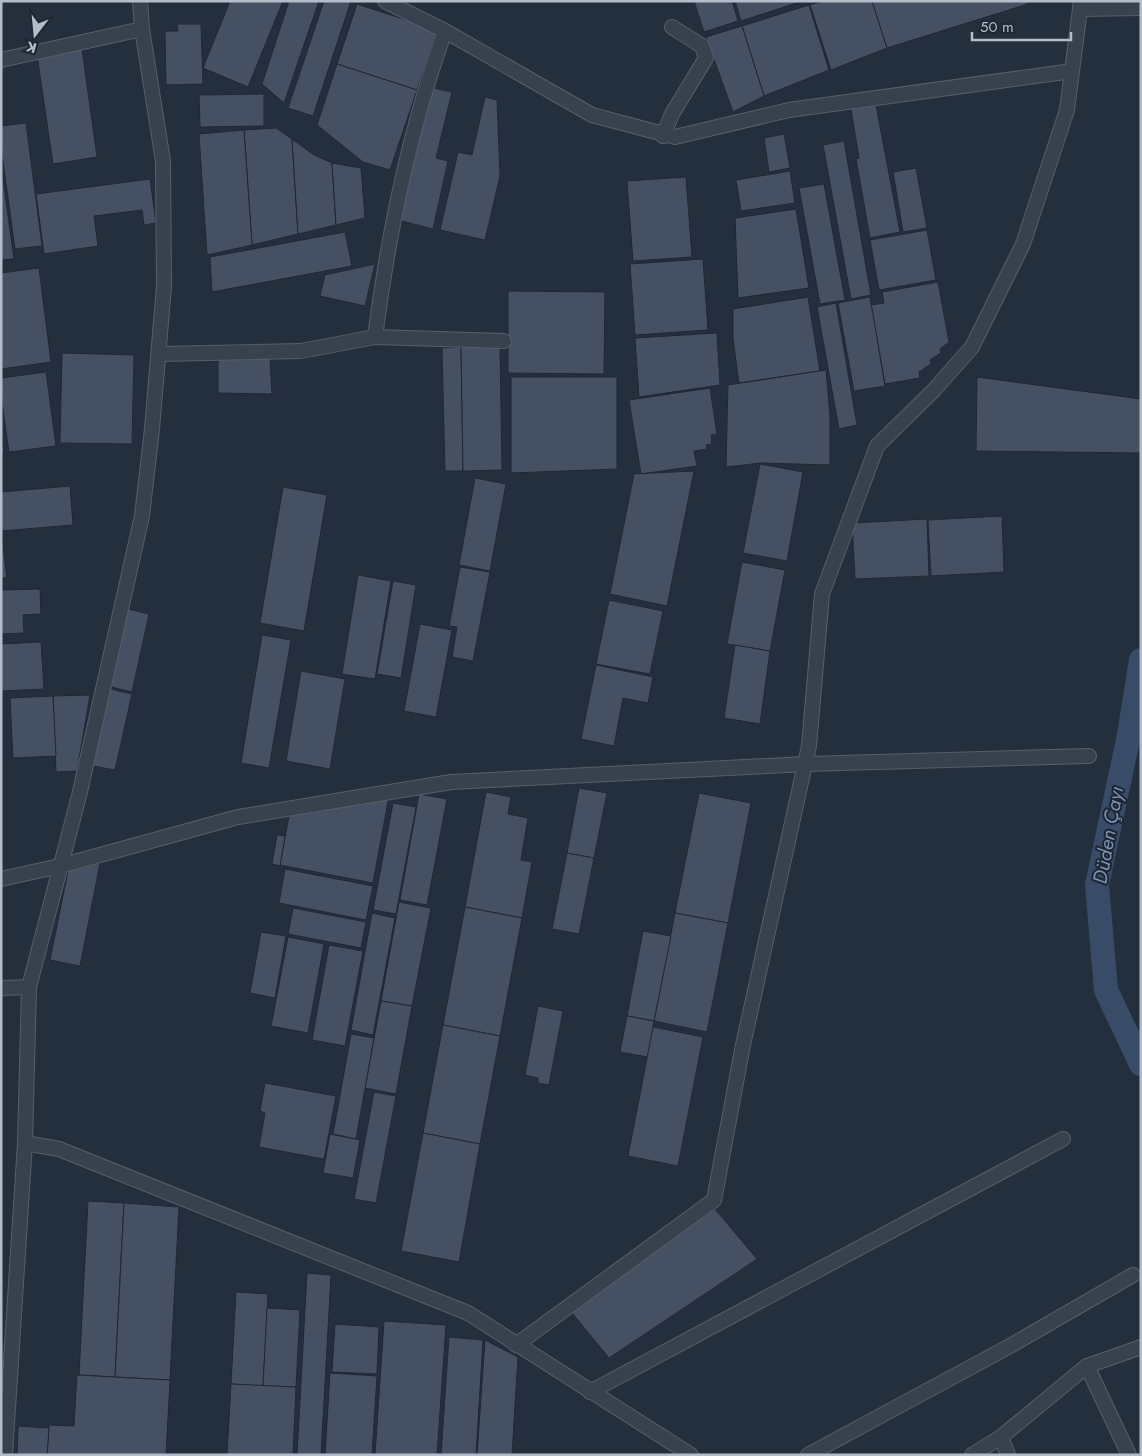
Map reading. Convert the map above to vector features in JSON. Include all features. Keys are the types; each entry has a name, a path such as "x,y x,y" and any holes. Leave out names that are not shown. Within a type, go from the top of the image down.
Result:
{"street":[{"path":"5,1455 25,1143 29,987 79,796 142,516 159,354 164,286 163,161 142,29 140,1"},
{"path":"385,1 445,31 592,115 663,136 675,137 789,110 1072,71"},
{"path":"516,1345 714,1200 743,1044 806,764 822,594 876,446 934,390 972,347 1023,244 1067,110 1081,5 1141,8"},
{"path":"663,136 672,114 706,58 702,46 672,27"},
{"path":"1,60 142,29"},
{"path":"375,337 380,300 411,144 430,72 445,31"},
{"path":"159,354 301,351 375,337 504,341"},
{"path":"1,879 60,866 238,816 451,782 806,764 1089,756"},
{"path":"1,988 29,987"},
{"path":"590,1392 1063,1139"},
{"path":"25,1143 59,1149 468,1314 691,1455"},
{"path":"808,1455 1010,1346 1133,1274"},
{"path":"972,1455 1001,1437 1087,1366 1141,1348"},
{"path":"1087,1366 1130,1455"},
{"path":"1001,1437 1008,1455"}],"building":[{"path":"230,1 283,1 248,87 203,68"},
{"path":"289,1 319,1 284,103 262,84"},
{"path":"324,1 351,1 313,116 288,108"},
{"path":"694,1 732,1 738,21 704,32"},
{"path":"735,1 803,1 741,21"},
{"path":"822,1 872,1 887,48 831,70 810,5"},
{"path":"872,1 1027,1 1028,4 887,48"},
{"path":"357,4 437,30 417,90 337,64"},
{"path":"809,5 829,70 764,96 742,26"},
{"path":"177,24 201,24 203,84 166,85 165,31 178,31"},
{"path":"742,26 764,96 733,112 706,37"},
{"path":"82,49 97,157 53,164 37,55"},
{"path":"337,64 417,90 390,170 363,162 317,125"},
{"path":"429,87 452,92 436,158 448,161 433,229 398,220"},
{"path":"264,94 264,126 200,127 199,95"},
{"path":"485,97 497,100 500,176 485,240 440,230 458,152 472,155"},
{"path":"876,105 900,232 870,238 856,159 859,158 851,109"},
{"path":"26,123 42,246 15,249 1,147 1,126"},
{"path":"276,128 292,139 298,234 252,245 244,130"},
{"path":"244,130 252,245 207,255 199,134"},
{"path":"784,134 790,168 769,172 764,138"},
{"path":"292,139 314,155 332,163 336,225 298,234"},
{"path":"844,141 871,295 851,299 823,145"},
{"path":"332,163 361,168 365,218 336,225"},
{"path":"1,165 14,259 1,260"},
{"path":"916,168 927,228 903,232 893,172"},
{"path":"790,171 795,203 741,211 736,180"},
{"path":"686,177 692,257 633,261 627,181"},
{"path":"150,179 156,223 144,225 142,210 94,216 98,246 44,254 36,194"},
{"path":"824,184 845,300 820,304 799,188"},
{"path":"796,209 809,288 738,298 735,218"},
{"path":"927,230 936,280 879,290 870,240"},
{"path":"345,232 352,266 212,292 210,257"},
{"path":"703,259 708,330 635,335 630,264"},
{"path":"375,264 365,306 320,296 325,275"},
{"path":"39,268 51,362 1,369 1,273"},
{"path":"938,282 949,342 940,349 941,353 930,360 931,364 919,372 920,378 885,384 871,305 884,303 882,292"},
{"path":"508,291 605,292 604,374 508,373"},
{"path":"808,297 820,371 739,383 733,339 733,309"},
{"path":"870,297 885,386 854,391 838,303"},
{"path":"836,303 857,425 839,429 817,307"},
{"path":"717,333 720,385 639,397 635,338"},
{"path":"461,347 463,471 445,471 442,348"},
{"path":"461,347 500,347 502,470 463,471"},
{"path":"62,353 134,355 132,444 60,443"},
{"path":"218,357 270,358 272,394 218,393"},
{"path":"826,370 830,416 830,465 761,463 726,467 728,385"},
{"path":"46,372 56,446 9,452 1,395 1,378"},
{"path":"511,377 617,377 617,469 511,473"},
{"path":"977,377 1141,399 1141,453 976,451"},
{"path":"710,388 717,434 711,435 712,444 706,445 707,449 694,451 697,466 641,474 629,400"},
{"path":"1,431 4,453 1,453"},
{"path":"760,464 803,472 787,561 743,553"},
{"path":"694,471 667,606 610,594 634,474"},
{"path":"475,478 506,484 490,571 459,565"},
{"path":"70,486 73,525 1,531 1,492"},
{"path":"283,487 327,495 304,631 260,623"},
{"path":"1002,516 1004,572 931,576 928,520"},
{"path":"927,519 929,576 855,579 852,523"},
{"path":"1,531 7,578 1,578"},
{"path":"742,562 785,570 770,651 727,644"},
{"path":"460,567 490,572 473,661 452,657 457,627 449,626"},
{"path":"358,575 391,581 375,679 342,674"},
{"path":"393,581 416,585 401,678 377,674"},
{"path":"40,589 41,614 23,615 24,633 1,634 1,590"},
{"path":"609,600 663,611 650,674 596,664"},
{"path":"128,609 149,614 132,692 111,687"},
{"path":"420,624 452,630 436,717 404,711"},
{"path":"262,635 291,640 269,768 241,763"},
{"path":"41,642 44,689 1,691 1,644"},
{"path":"735,645 770,651 760,724 724,718"},
{"path":"596,665 653,677 648,703 623,698 614,746 581,739"},
{"path":"301,671 345,679 330,769 286,761"},
{"path":"110,689 132,694 115,770 93,766"},
{"path":"90,695 77,771 56,772 53,696"},
{"path":"53,696 56,756 13,758 10,698"},
{"path":"579,788 607,793 594,858 567,853"},
{"path":"486,792 511,797 508,814 528,818 521,860 532,862 522,918 465,907"},
{"path":"699,793 751,803 728,923 675,913"},
{"path":"419,794 447,799 427,905 400,900"},
{"path":"389,796 373,883 280,865 289,816"},
{"path":"393,803 416,807 396,914 373,910"},
{"path":"277,835 285,836 280,866 272,864"},
{"path":"567,853 594,858 579,934 552,929"},
{"path":"100,863 80,966 50,960 68,871"},
{"path":"285,869 373,886 366,920 279,903"},
{"path":"399,902 431,908 412,1006 381,1001"},
{"path":"465,907 522,918 500,1036 443,1025"},
{"path":"293,908 366,922 361,948 288,934"},
{"path":"372,913 395,918 373,1035 351,1030"},
{"path":"675,913 728,923 707,1032 654,1021"},
{"path":"643,931 671,936 654,1021 627,1016"},
{"path":"261,932 286,936 275,998 250,993"},
{"path":"288,937 324,944 308,1033 271,1026"},
{"path":"329,945 363,951 345,1046 312,1040"},
{"path":"381,1001 412,1006 396,1094 365,1088"},
{"path":"538,1006 563,1011 549,1085 538,1083 538,1078 525,1075"},
{"path":"627,1016 654,1021 648,1057 620,1052"},
{"path":"443,1025 500,1036 480,1144 423,1133"},
{"path":"653,1027 703,1037 678,1166 628,1156"},
{"path":"351,1034 374,1038 356,1139 333,1134"},
{"path":"265,1083 336,1096 324,1159 259,1147 265,1113 260,1111"},
{"path":"374,1092 396,1096 376,1203 354,1199"},
{"path":"423,1133 480,1144 459,1262 401,1251"},
{"path":"330,1134 360,1140 353,1178 323,1173"},
{"path":"88,1201 124,1203 115,1377 79,1375"},
{"path":"124,1203 179,1207 170,1380 115,1377"},
{"path":"715,1209 757,1259 609,1358 568,1308"},
{"path":"307,1273 331,1275 321,1455 297,1455"},
{"path":"236,1292 268,1294 263,1386 231,1384"},
{"path":"267,1308 300,1310 296,1387 263,1386"},
{"path":"384,1321 446,1325 437,1455 375,1455"},
{"path":"335,1324 379,1327 377,1374 332,1372"},
{"path":"449,1337 483,1340 476,1455 441,1455"},
{"path":"485,1340 518,1357 512,1455 477,1455"},
{"path":"330,1373 377,1376 372,1455 325,1455"},
{"path":"77,1375 170,1380 166,1455 47,1455 49,1425 74,1426"},
{"path":"231,1384 296,1387 293,1455 227,1455"},
{"path":"18,1426 49,1428 47,1455 17,1455"}],"waterway":[{"name":"Düden Çayı","path":"1141,660 1129,735 1097,885 1106,990 1141,1064"}]}
